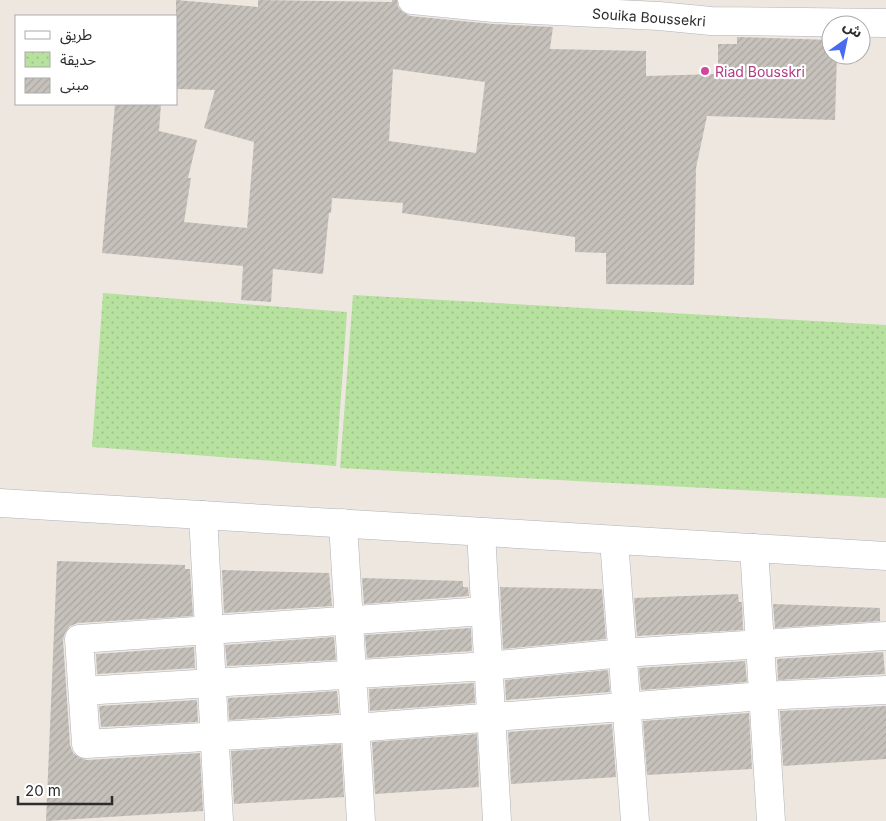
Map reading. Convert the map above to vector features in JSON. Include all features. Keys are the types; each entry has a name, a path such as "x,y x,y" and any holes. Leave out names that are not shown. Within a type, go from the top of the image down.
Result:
{"street":[{"name":"Souika Boussekri","path":"412,0 494,8 659,16 711,21 886,23"},
{"path":"0,503 886,556"},
{"path":"203,515 219,821"},
{"path":"343,523 361,821"},
{"path":"481,532 497,821"},
{"path":"614,540 635,821"},
{"path":"754,548 771,821"},
{"path":"485,611 79,639 86,744 355,728 763,696 886,690"},
{"path":"83,691 488,666 623,653 886,636"}],"green space":[{"path":"103,293 347,312 336,466 92,447"},
{"path":"353,295 886,325 886,498 340,468"}],"building":[{"path":"176,0 258,7 258,0 392,2 392,0 397,0 398,7 410,16 493,24 553,27 550,49 646,51 646,76 718,74 718,44 737,44 737,37 821,40 821,65 837,65 835,120 707,116 696,168 694,285 606,284 606,253 575,252 575,237 402,213 403,203 332,198 323,274 273,269 271,302 241,300 243,266 102,253 115,105 161,105 159,131 197,140 188,178 191,178 184,222 247,228 254,142 204,128 215,90 178,89 178,15 176,15","holes":["393,69 485,82 476,153 389,141"]},
{"path":"57,561 185,565 185,569 190,569 193,616 78,623 70,626 63,640 70,745 73,753 87,760 200,753 203,811 46,821"},
{"path":"222,570 329,573 332,606 224,613"},
{"path":"362,578 463,581 463,587 468,587 469,596 364,604"},
{"path":"500,587 602,589 606,639 503,649"},
{"path":"738,594 739,602 742,602 743,630 637,636 634,598"},
{"path":"773,604 880,608 880,621 775,628"},
{"path":"471,628 472,651 367,658 365,635"},
{"path":"334,637 336,660 227,666 225,645"},
{"path":"194,647 195,668 97,674 96,654"},
{"path":"883,652 885,674 778,680 777,659"},
{"path":"745,661 747,682 641,690 639,668"},
{"path":"608,670 610,692 506,700 505,680"},
{"path":"474,683 475,703 370,711 369,689"},
{"path":"337,691 339,713 229,720 228,698"},
{"path":"197,700 198,722 101,727 99,706"},
{"path":"886,706 886,759 783,766 780,711"},
{"path":"749,713 752,769 647,775 643,721"},
{"path":"612,724 616,777 511,784 508,732"},
{"path":"477,734 479,787 375,794 372,742"},
{"path":"341,744 344,797 234,804 231,751"}],"place":[{"name":"Riad Bousskri","path":"705,71"}]}
